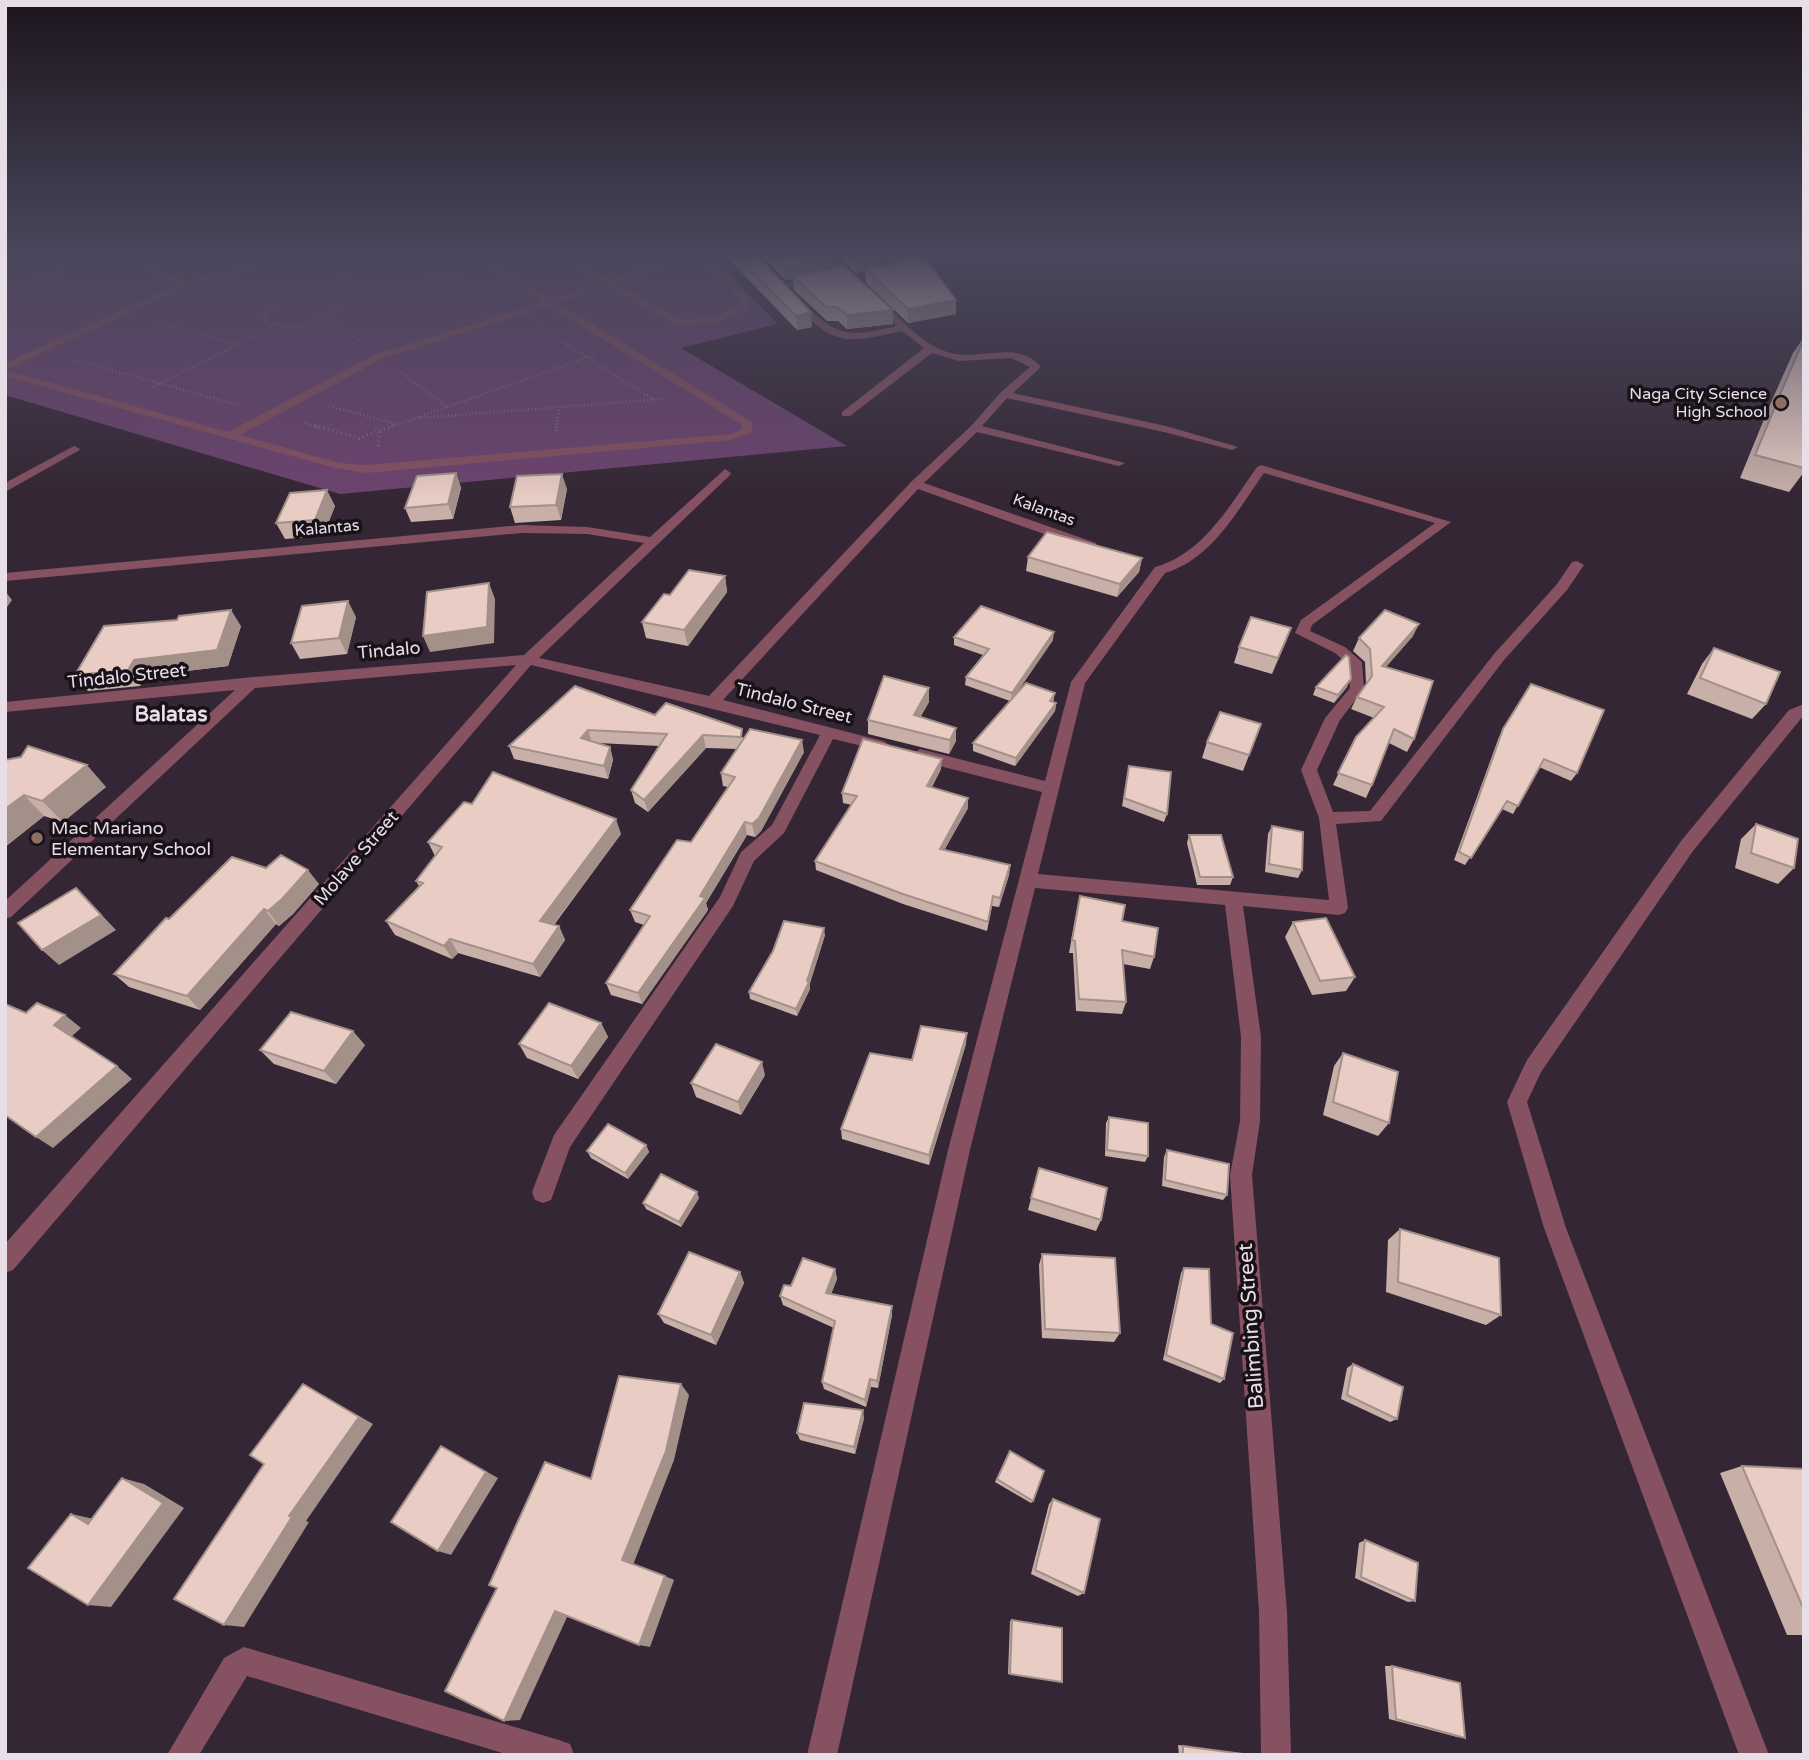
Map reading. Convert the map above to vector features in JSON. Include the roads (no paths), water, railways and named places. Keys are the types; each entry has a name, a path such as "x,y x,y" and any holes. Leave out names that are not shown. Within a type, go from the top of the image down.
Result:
{"street":[{"path":"5,367 75,335"},
{"path":"229,436 380,356 447,335"},
{"path":"5,373 339,466 366,469 731,437 746,432 748,424 602,335"},
{"path":"832,335 847,339 866,335"},
{"path":"712,702 916,484 975,428 1006,394 1036,368 1031,360 1018,356 958,358 930,349 915,335"},
{"path":"846,414 930,349"},
{"path":"1006,394 1166,429 1232,447"},
{"path":"975,428 1119,463"},
{"path":"5,488 74,449"},
{"path":"822,1755 959,1150 1026,880 1049,788 1078,682 1154,568 1181,565 1206,541 1261,469 1445,522 1306,623 1302,633 1340,650 1355,662 1357,689 1333,718 1308,771 1327,818 1339,908 1026,880"},
{"name":"Molave Street","path":"5,1262 527,660 725,473"},
{"name":"Kalantas","path":"916,484 1109,552"},
{"name":"Kalantas","path":"5,577 522,529 569,527 617,533 651,541"},
{"path":"1327,818 1375,817 1499,657 1562,587 1577,565"},
{"name":"Tindalo Street","path":"527,660 712,702 1049,788"},
{"name":"Tindalo","path":"253,682 527,660"},
{"path":"5,912 253,682"},
{"name":"Tindalo Street","path":"5,708 253,682"},
{"path":"1754,1755 1555,1228 1517,1102 1534,1066 1687,846 1794,713 1804,709"},
{"path":"543,1192 561,1142 727,901 747,857 778,829 829,732"},
{"name":"Balimbing Street","path":"1233,899 1251,1037 1250,1121 1241,1175 1273,1612 1276,1755"},
{"path":"182,1755 234,1668 244,1661 559,1755"}],"place":[{"name":"Naga City Science High School","path":"1781,403"},
{"name":"Mac Mariano Elementary School","path":"37,838"}],"district":[{"name":"Balatas","path":"171,714"}]}
